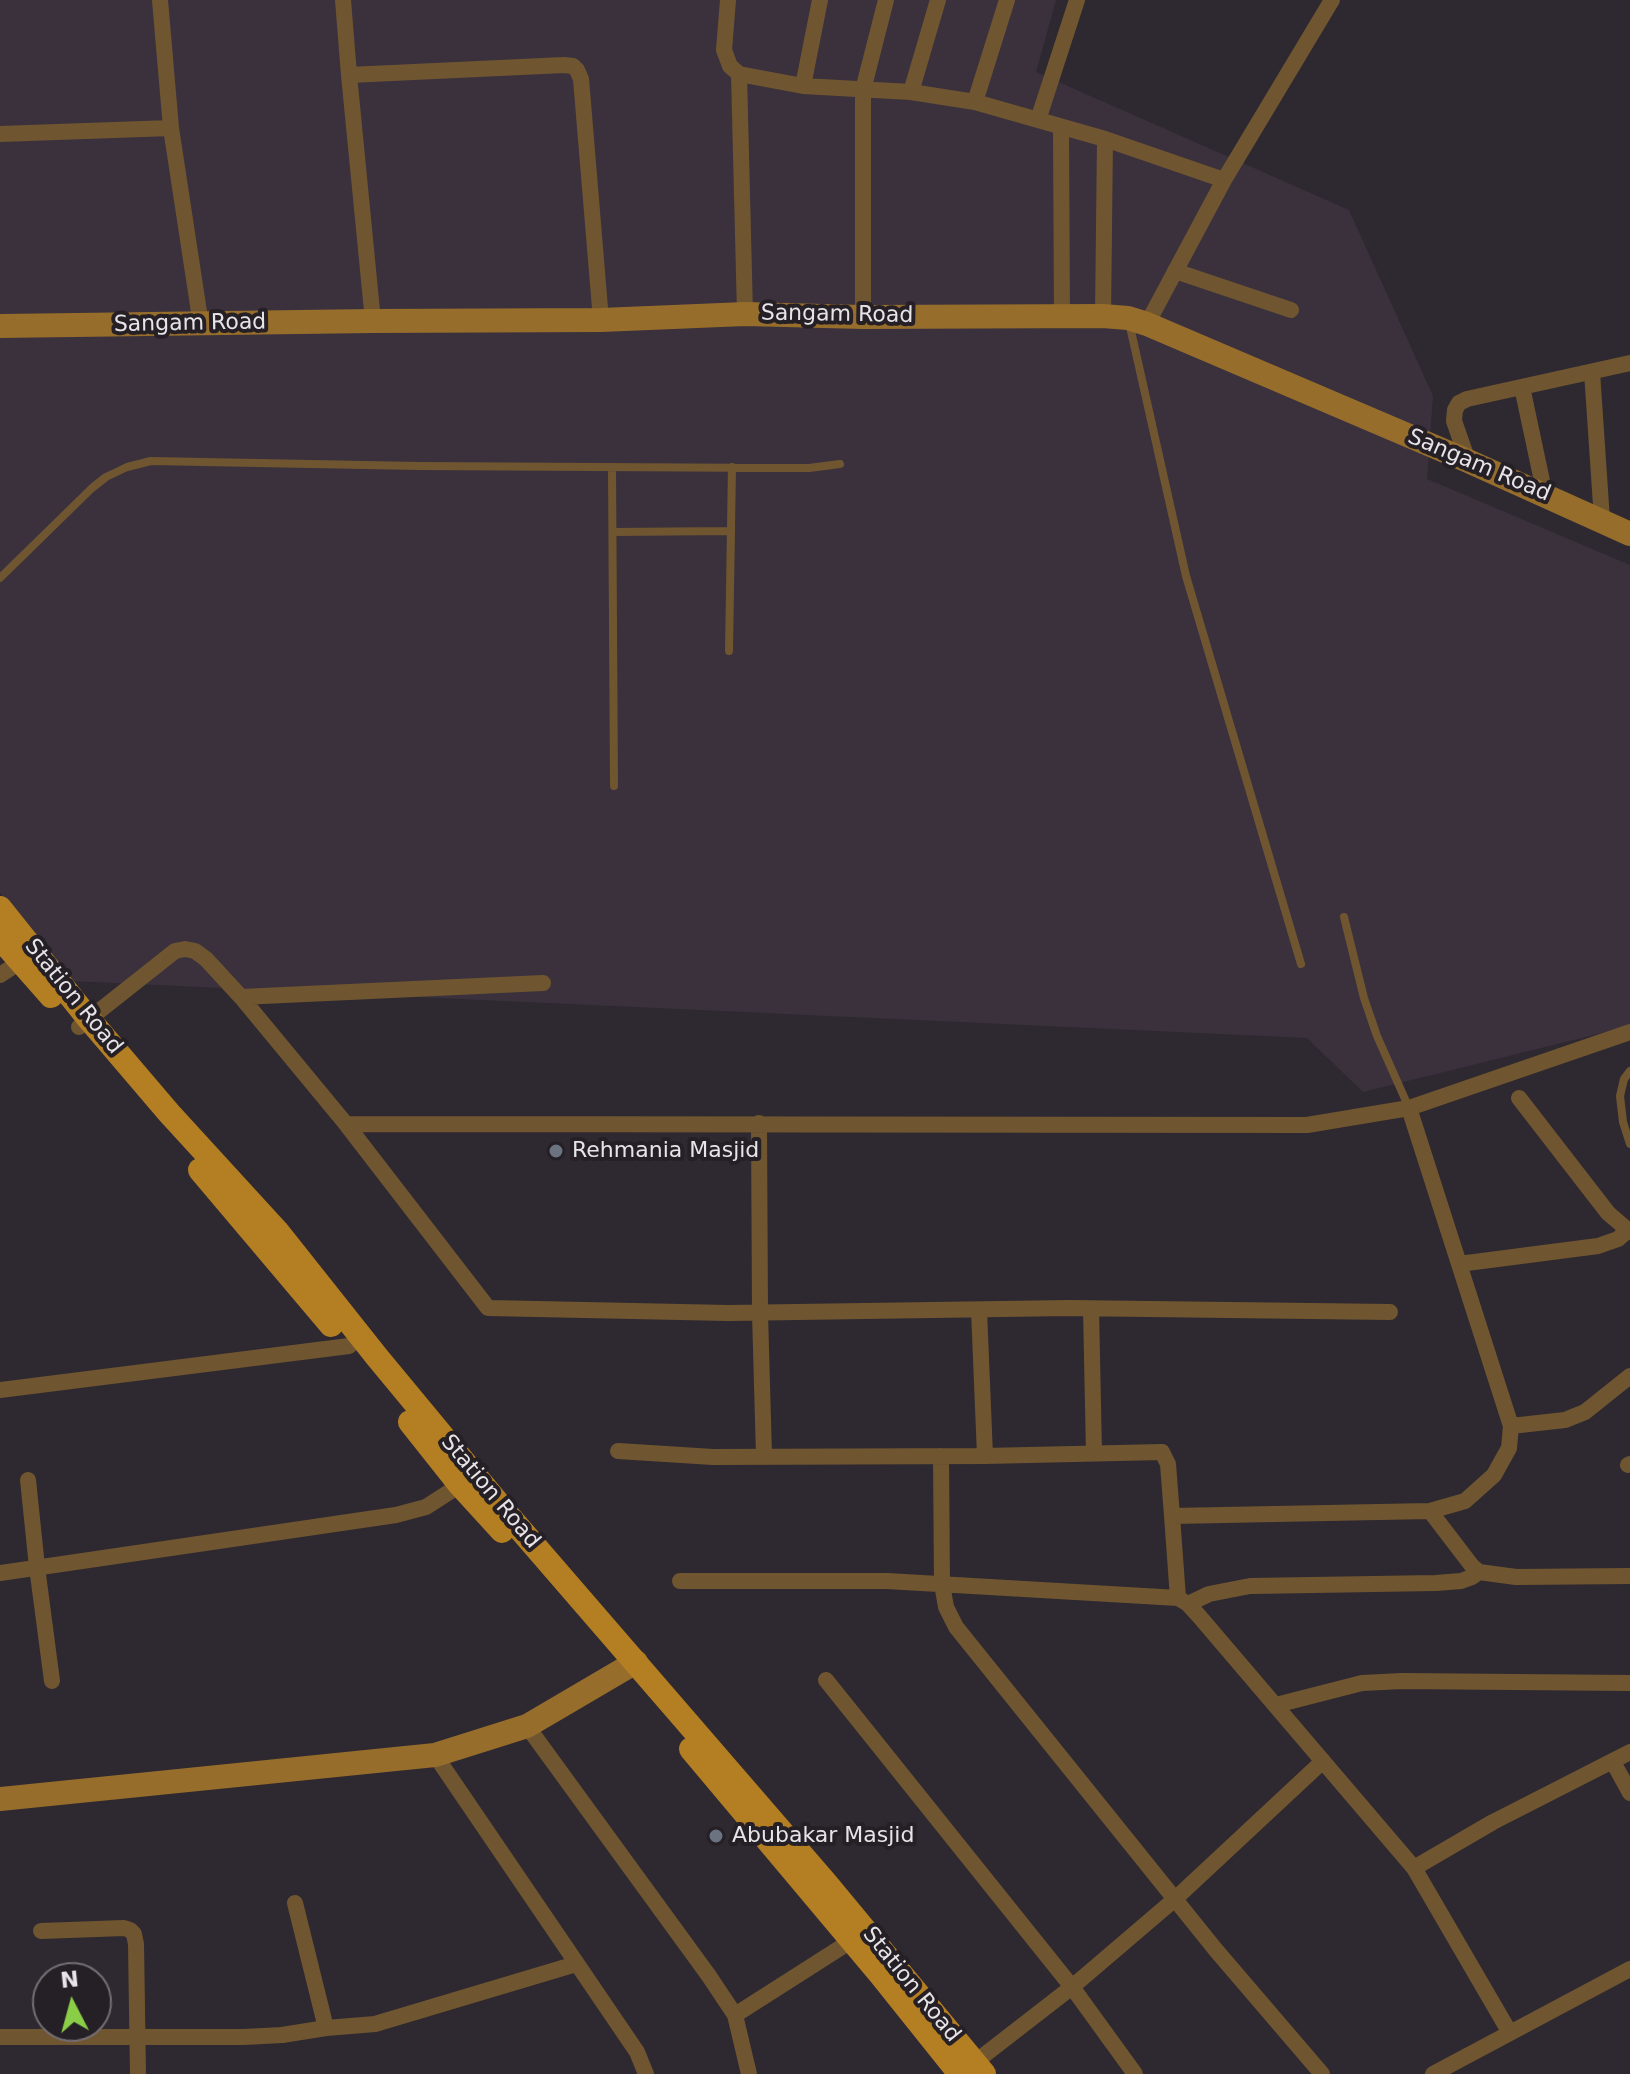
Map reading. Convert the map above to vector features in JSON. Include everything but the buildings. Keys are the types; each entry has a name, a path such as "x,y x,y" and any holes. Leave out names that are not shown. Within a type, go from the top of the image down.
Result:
{"main road":[{"name":"Station Road","path":"0,908 19,963"},
{"name":"Station Road","path":"0,938 19,963 84,1022 277,1231 851,1941 973,2070"},
{"name":"Station Road","path":"84,1022 460,1485 630,1665 826,1883 973,2070"}],"street":[{"path":"160,0 171,128 201,325"},
{"path":"343,0 373,321"},
{"path":"728,0 724,50 730,66 739,74 803,86 911,92 975,102 1105,139 1224,180"},
{"path":"803,86 820,0"},
{"path":"863,317 863,90 886,0"},
{"path":"911,92 938,0"},
{"path":"975,102 1007,0"},
{"path":"1038,120 1077,0"},
{"path":"1138,321 1175,271 1224,180 1332,0"},
{"path":"349,75 573,66 581,79 601,320"},
{"path":"739,74 745,314"},
{"path":"1061,127 1062,317"},
{"path":"0,134 171,128"},
{"path":"1103,316 1105,139"},
{"path":"1175,271 1291,310"},
{"name":"Sangam Road","path":"0,326 601,320 745,314 1103,316 1138,321 1468,461 1630,534"},
{"path":"1468,461 1454,421 1459,403 1630,363"},
{"path":"1592,372 1602,520"},
{"path":"1522,387 1545,495"},
{"path":"84,1022 175,951 195,951 241,997 346,1124 488,1308 760,1313 1091,1309 1390,1312"},
{"path":"241,997 543,983"},
{"path":"346,1124 1307,1125 1409,1108 1630,1032"},
{"path":"1459,1264 1598,1246 1618,1239 1629,1230 1608,1213 1519,1098"},
{"path":"1172,1516 1430,1511 1465,1501 1494,1475 1509,1448 1511,1426 1409,1108"},
{"path":"759,1123 764,1456"},
{"path":"1091,1309 1094,1453"},
{"path":"979,1310 985,1456"},
{"path":"0,1390 349,1346"},
{"path":"1511,1426 1565,1420 1585,1412 1630,1376"},
{"path":"618,1451 713,1457 1162,1452 1168,1464 1183,1601 1414,1868 1510,2033"},
{"path":"941,1456 942,1584 946,1607 956,1627 1215,1949 1322,2074"},
{"path":"28,1480 52,1681"},
{"path":"0,1573 396,1515 426,1507 460,1485"},
{"path":"1430,1511 1479,1572 1516,1577 1630,1576"},
{"path":"680,1581 887,1581 1183,1601 1250,1586 1436,1583 1461,1581 1479,1572"},
{"path":"0,1799 435,1755 527,1726 630,1665"},
{"path":"826,1680 1072,1987 1135,2074"},
{"path":"1276,1705 1362,1683 1630,1683"},
{"path":"527,1726 735,2015 749,2074"},
{"path":"1414,1868 1493,1822 1630,1752"},
{"path":"435,1755 637,2052 646,2074"},
{"path":"973,2070 1175,1899 1323,1761"},
{"path":"1613,1762 1630,1793"},
{"path":"295,1903 326,2028"},
{"path":"41,1931 124,1928 134,1934 138,2074"},
{"path":"735,2015 851,1941"},
{"path":"0,2037 257,2036 375,2024 576,1964"},
{"path":"1433,2074 1630,1969"}],"lane":[{"path":"1138,321 1186,576 1301,964"},
{"path":"0,578 106,477 151,461 809,468 840,464"},
{"path":"612,467 614,786"},
{"path":"729,651 732,467"},
{"path":"613,532 731,531"},
{"path":"1344,917 1364,998 1409,1108"},
{"path":"1630,1071 1624,1079 1620,1096 1630,1144"}],"shaded area":[{"path":"0,0 1056,0 1036,72 1349,210 1433,396 1427,479 1630,565 1630,1026 1363,1092 1307,1038 71,981 0,893"}],"place":[{"name":"Rehmania Masjid","path":"556,1151"},
{"name":"Abubakar Masjid","path":"716,1836"}]}
